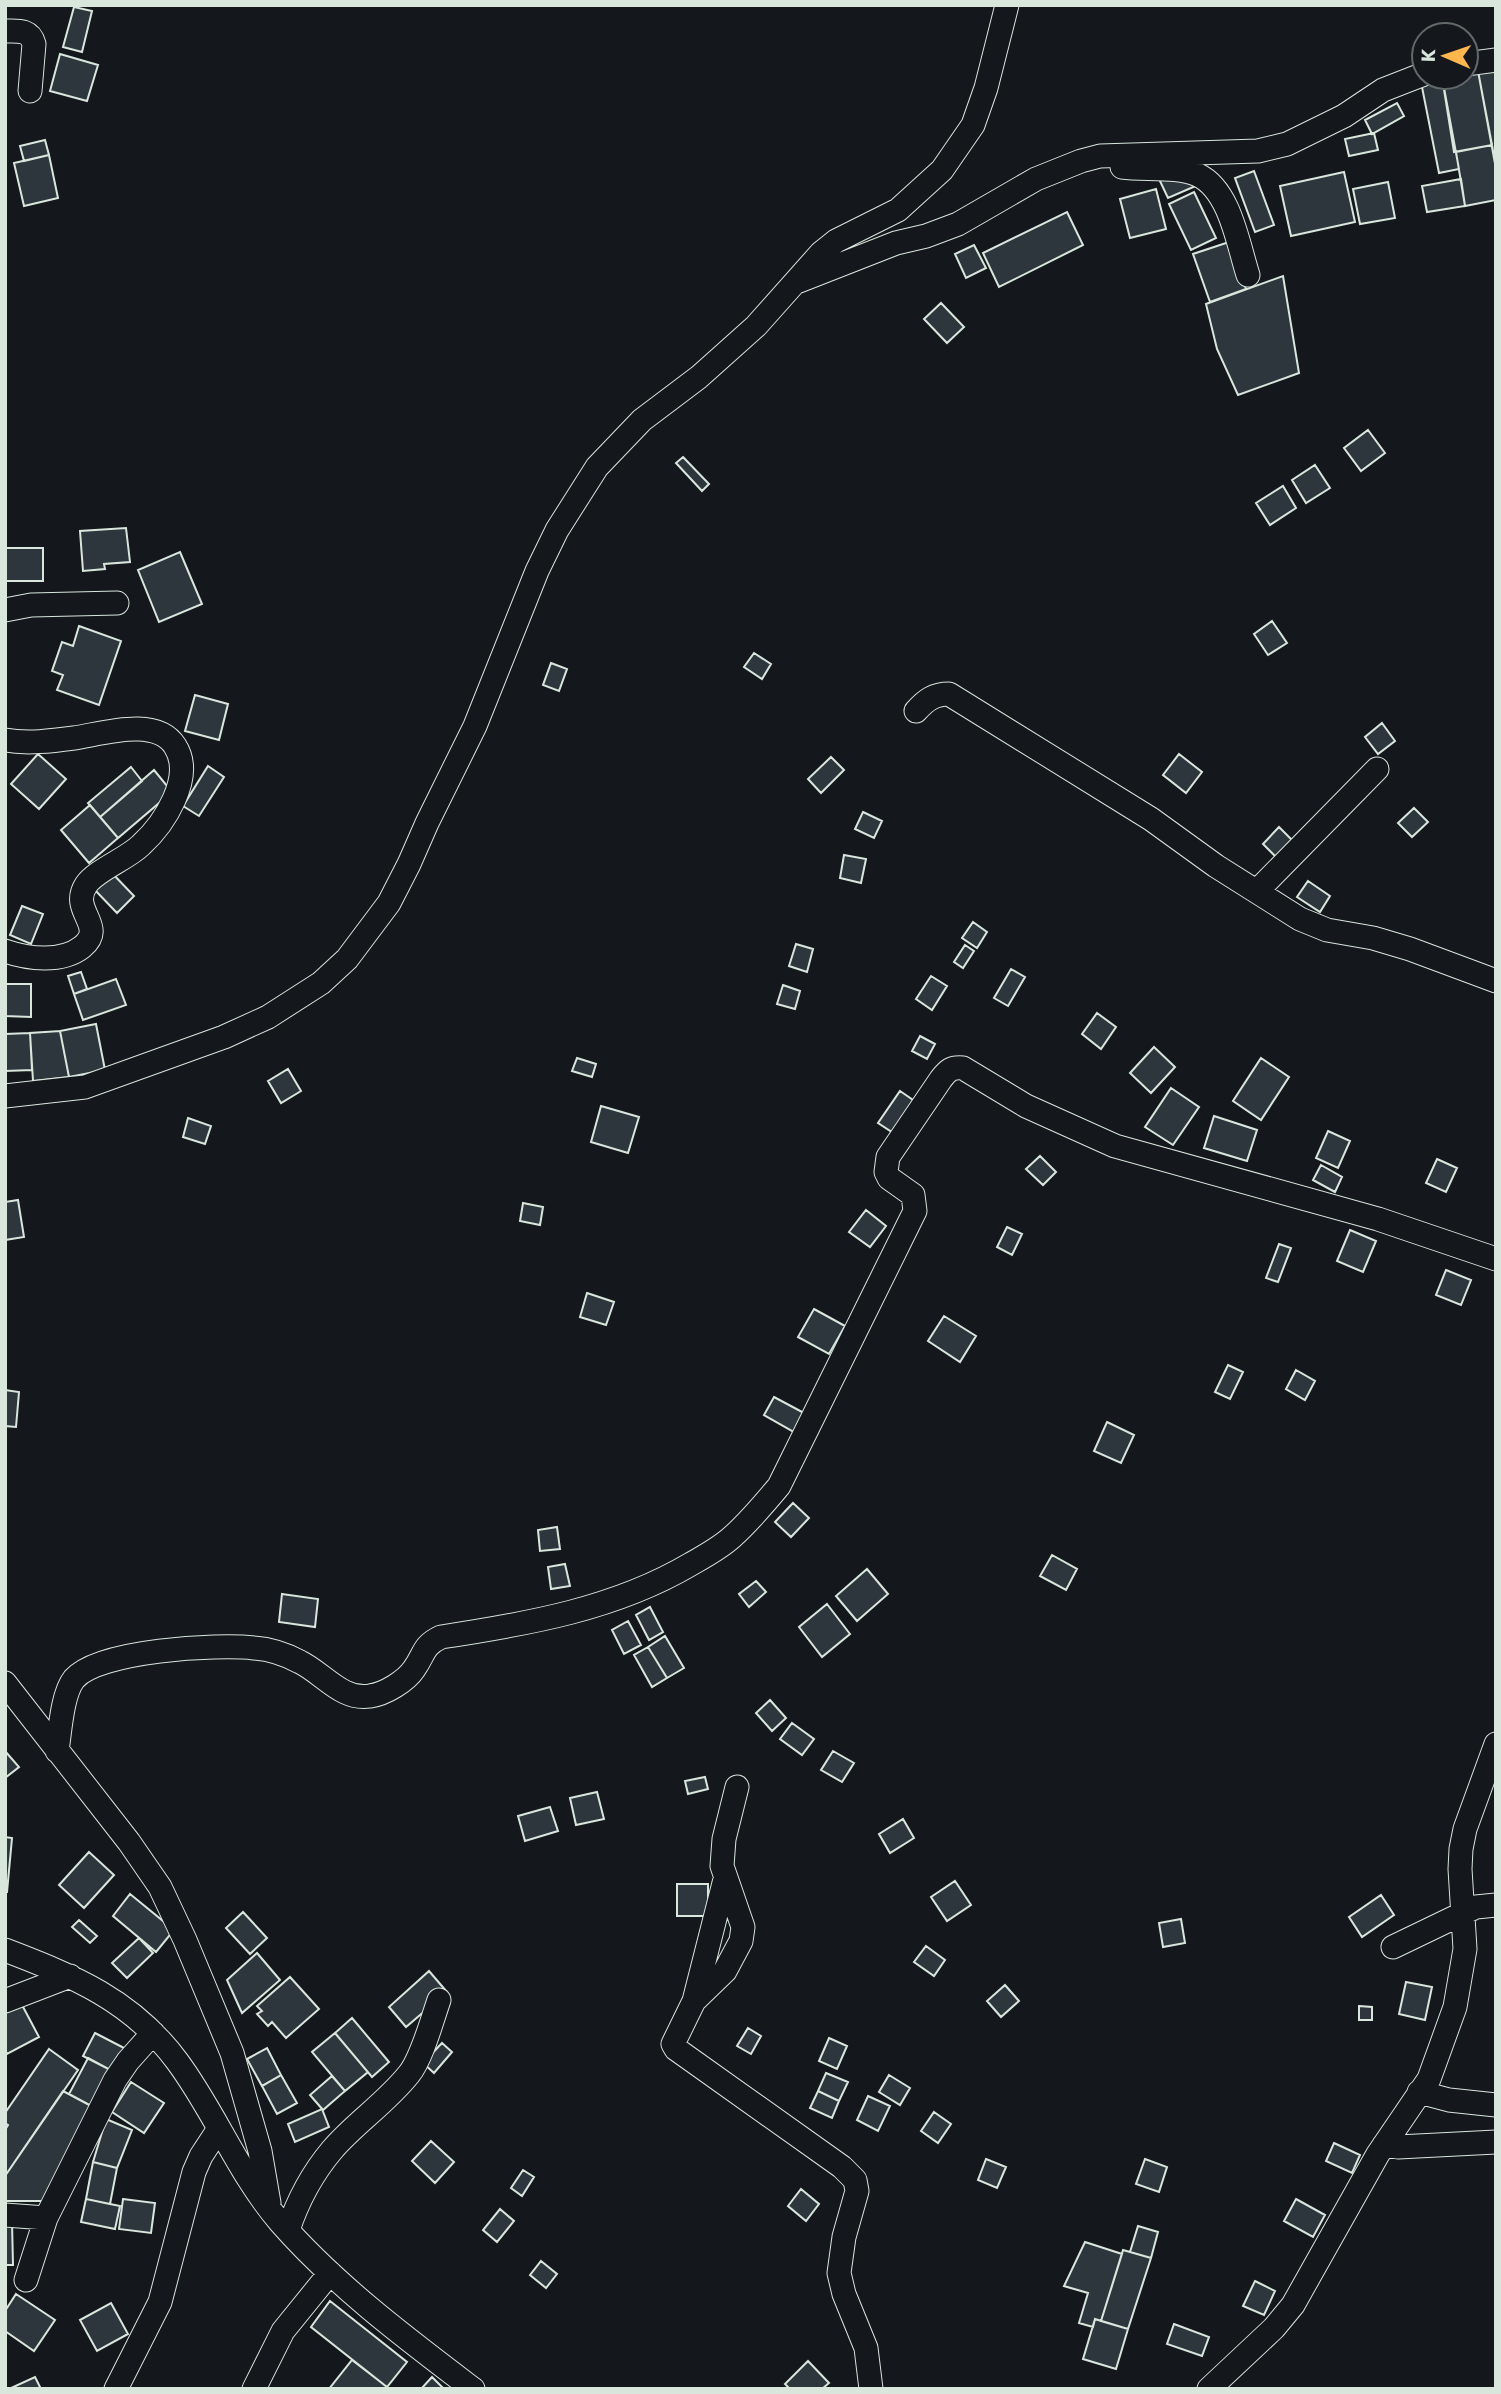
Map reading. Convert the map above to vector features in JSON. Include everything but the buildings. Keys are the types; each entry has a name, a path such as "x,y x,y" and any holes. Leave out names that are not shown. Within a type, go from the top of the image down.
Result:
{"street":[{"path":"5,1096 85,1087 224,1037 268,1017 321,983 347,959 390,903 475,726 537,571 576,498 597,467 642,420 719,360 756,326 821,253 836,241 898,209 942,170 973,125 986,88 1007,5"},
{"path":"5,31 25,32 32,36 34,44 30,91"},
{"path":"796,282 896,243 958,224 1036,178 1080,161 1100,156 1258,151 1287,144 1343,116 1383,90 1410,79"},
{"path":"1100,156 1122,167 1180,171 1197,175 1206,181 1217,191 1225,204 1248,275"},
{"path":"5,610 31,605 117,603"},
{"path":"916,711 928,699 939,694 958,698 1151,819 1216,866 1258,890 1300,919 1317,927 1373,938 1410,949 1496,981"},
{"path":"5,740 18,743 75,738 124,729 147,730 167,738 174,744 178,753 180,779 172,804 155,831 141,846 88,881 81,893 80,903 92,926 92,933 84,945 73,953 51,957 30,957 5,951"},
{"path":"1258,890 1377,769"},
{"path":"57,1751 65,1700 71,1684 85,1670 100,1663 146,1653 211,1646 258,1648 302,1662 343,1692 360,1697 372,1696 385,1692 411,1673 422,1651 441,1637 507,1627 598,1605 674,1574 730,1539 779,1486 915,1211 913,1195 889,1178 886,1172 888,1157 940,1079 954,1067 963,1068 1026,1106 1115,1146 1378,1219 1496,1259"},
{"path":"5,1683 129,1842 160,1887 232,2053 260,2151 270,2208"},
{"path":"1209,2389 1274,2328 1293,2305 1384,2145 1429,2079 1455,2007 1465,1949 1460,1869 1465,1829 1496,1744"},
{"path":"737,1787 723,1851 722,1866 726,1879 694,2001 673,2044 676,2049 842,2167 855,2180 856,2199 844,2237 839,2273 844,2294 866,2348 871,2389"},
{"path":"1393,1947 1463,1913 1483,1905 1496,1905"},
{"path":"5,1950 70,1976 116,2001 153,2033 178,2062 218,2130 270,2208 288,2230 330,2273 473,2389"},
{"path":"5,2001 70,1976"},
{"path":"288,2230 300,2196 317,2169 334,2148 381,2105 411,2072 429,2032 439,2000"},
{"path":"26,2280 46,2218 115,2080 153,2033"},
{"path":"1419,2092 1449,2100 1496,2105"},
{"path":"116,2389 160,2302 194,2172 218,2130"},
{"path":"1384,2145 1398,2147 1496,2143"},
{"path":"5,2216 46,2218"},
{"path":"254,2389 283,2331 330,2273"}]}
